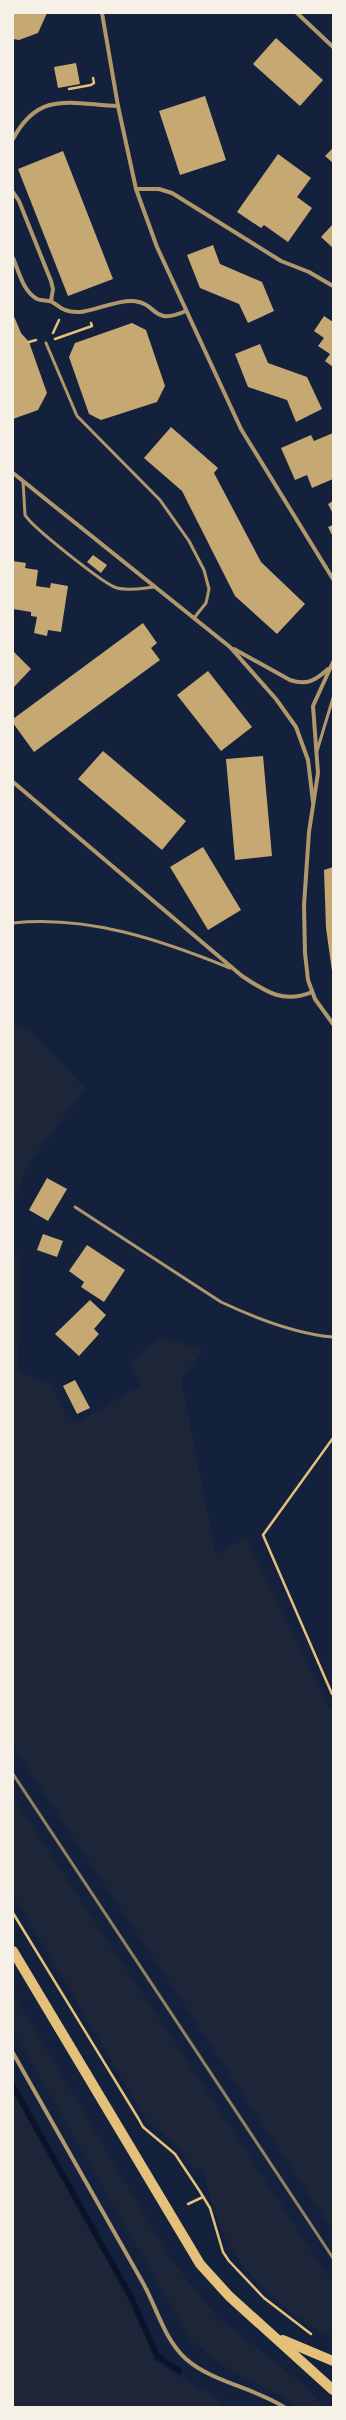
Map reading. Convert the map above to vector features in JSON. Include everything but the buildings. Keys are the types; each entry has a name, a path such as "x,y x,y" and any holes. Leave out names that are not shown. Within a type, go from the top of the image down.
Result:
{"main road":[{"path":"13,1951 200,2264 229,2296 333,2390"},
{"path":"270,2333 309,2352 333,2361"}],"street":[{"path":"102,13 118,106 136,189 157,247 241,429 333,579"},
{"path":"297,13 333,47"},
{"path":"13,140 31,114 45,105 60,103 118,106"},
{"path":"136,189 159,189 172,193 280,261 309,272 333,286"},
{"path":"13,192 19,201 54,289 51,301"},
{"path":"13,258 28,292 38,299 51,301 64,310 72,312 126,301 144,304 164,317 175,316 186,311"},
{"path":"13,473 230,647 276,699 299,733 308,760 313,802"},
{"path":"230,647 290,680 300,683 315,680 330,667"},
{"path":"333,662 313,706 318,773 313,802 304,905 305,953 312,992 333,1024"},
{"path":"13,782 230,968 260,988 277,995 295,998 312,992"},
{"path":"13,2053 144,2285 175,2346 187,2359 199,2367 263,2395 284,2407"}],"lane":[{"path":"46,343 77,416 160,500 189,541 204,570 209,589 206,603 194,618"},
{"path":"23,481 25,515 52,539 113,587 130,589 154,587"},
{"path":"317,751 333,698"},
{"path":"13,923 61,921 96,926 159,941 230,968"},
{"path":"74,1207 221,1302 244,1313 287,1327 333,1337"}],"path":[{"path":"61,90 91,85 94,83 93,78"},
{"path":"46,343 92,326"},
{"path":"332,1694 263,1535 333,1438"},
{"path":"13,1913 143,2127 175,2154 210,2208 223,2252 228,2261 264,2298 315,2336"},
{"path":"188,2204 203,2197"}],"shaded area":[{"path":"13,1022 30,1030 85,1088 28,1164 13,1205"},
{"path":"13,1254 20,1257 19,1372 51,1384 65,1413 77,1423 141,1385 129,1363 161,1337 204,1350 181,1379 216,1555 246,1537 330,1709 333,1709 333,2231 13,1746"},
{"path":"13,1797 333,2283 333,2335 321,2332 306,2324 291,2313 260,2285 247,2270 236,2257 225,2237 214,2208 202,2168 193,2169 177,2146 146,2119 13,1895"},
{"path":"13,1993 170,2258 217,2317 302,2383 324,2407 297,2407 284,2397 231,2371 191,2341 13,2030"},
{"path":"13,2087 132,2299 157,2356 150,2359 219,2399 222,2407 13,2407"}],"waterway":[{"path":"13,2086 132,2299 157,2356 179,2371"}],"railway":[{"path":"13,1774 333,2258"}]}
